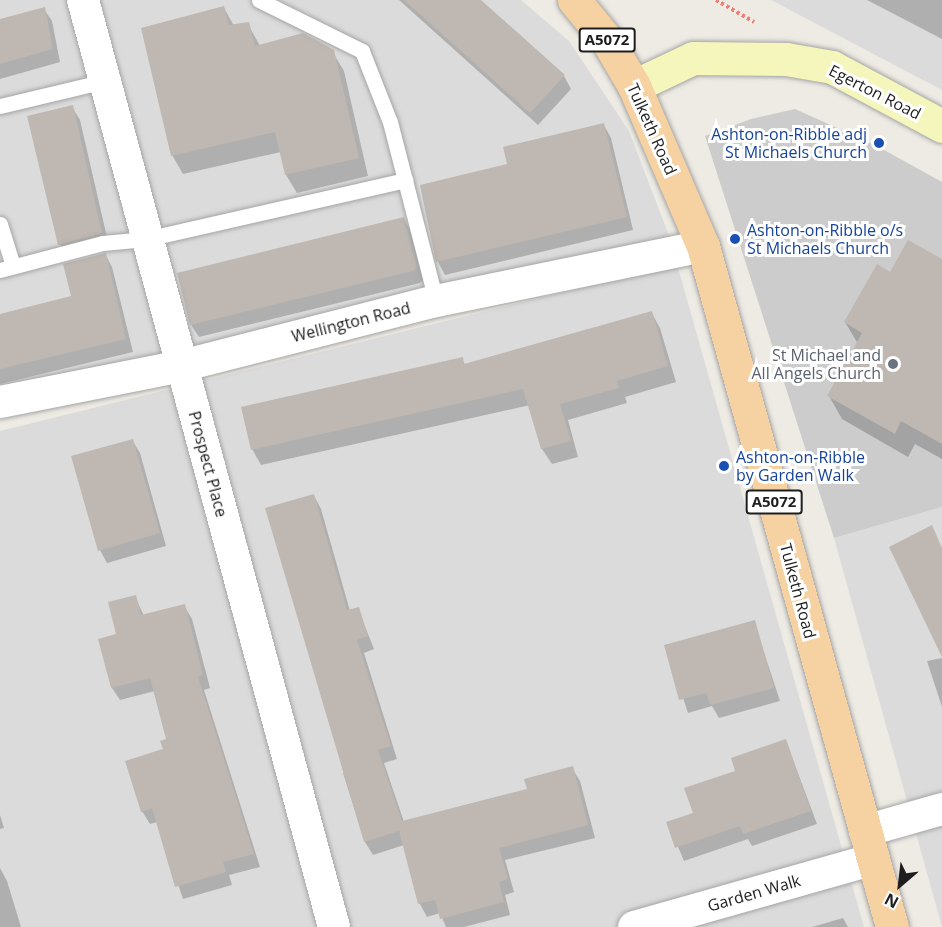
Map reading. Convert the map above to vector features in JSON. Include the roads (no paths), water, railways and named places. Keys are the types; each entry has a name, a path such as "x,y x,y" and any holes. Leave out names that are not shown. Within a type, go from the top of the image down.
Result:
{"main road":[{"name":"Tulketh Road","path":"574,0 607,40 634,86 703,246 892,927"}],"street":[{"name":"Prospect Place","path":"83,0 334,927"},
{"name":"Egerton Road","path":"634,86 693,58 786,58 832,67 942,126"},
{"name":"Wellington Road","path":"0,402 181,366 436,301 703,246"},
{"name":"Garden Walk","path":"634,927 870,845 942,809"}],"lane":[{"path":"259,0 362,51 390,122 436,301"},
{"path":"0,106 105,81"},
{"path":"0,224 7,268 103,243 146,239 405,180"}],"place":[{"name":"Ashton-on-Ribble adj St Michaels Church","path":"879,143"},
{"name":"Ashton-on-Ribble o/s St Michaels Church","path":"735,239"},
{"name":"St Michael and All Angels Church","path":"893,364"},
{"name":"Ashton-on-Ribble by Garden Walk","path":"724,466"}]}
